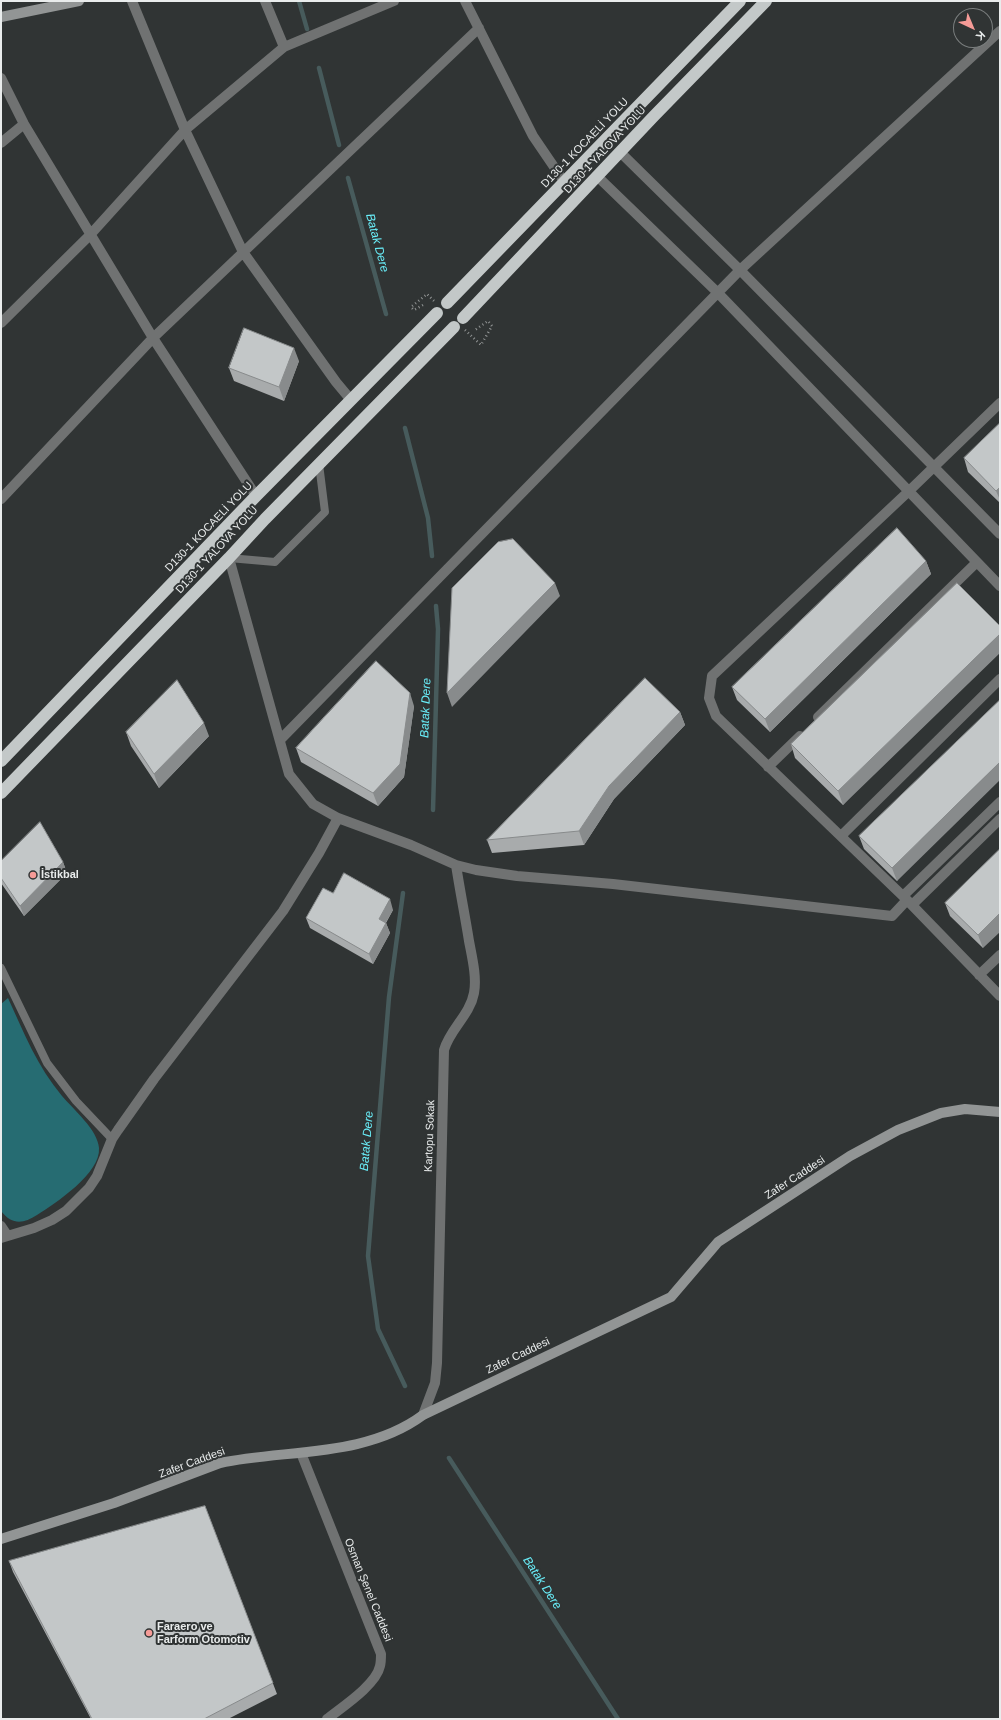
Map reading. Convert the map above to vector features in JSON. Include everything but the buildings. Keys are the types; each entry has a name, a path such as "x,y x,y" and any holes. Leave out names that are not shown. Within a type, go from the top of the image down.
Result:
{"highway":[{"name":"D130-1 KOCAELİ YOLU","path":"448,303 740,1"},
{"name":"D130-1 YALOVA YOLU","path":"463,318 766,1"},
{"name":"D130-1 KOCAELİ YOLU","path":"1,761 256,496 437,313"},
{"name":"D130-1 YALOVA YOLU","path":"1,792 229,558 265,519 454,327"}],"street":[{"path":"1,17 79,1"},
{"path":"132,1 185,130 243,252 336,382 351,400"},
{"path":"265,1 284,47"},
{"path":"1,323 90,235 185,130 284,47 394,1"},
{"path":"465,1 533,136 565,183"},
{"path":"1,499 153,338 479,28"},
{"path":"280,740 717,292 1000,31"},
{"path":"1,78 24,124 90,235 153,338 256,496"},
{"path":"1,143 24,124"},
{"path":"621,153 935,466 1000,534"},
{"path":"598,177 717,292 1000,586"},
{"path":"1000,403 909,491 712,676 709,698 716,716 907,900 1000,996"},
{"path":"229,558 289,774 313,804 338,818 412,846 456,865 517,876 613,884 892,916 1000,802"},
{"path":"768,767 977,562"},
{"path":"840,836 1000,679"},
{"path":"1,1226 4,1236 34,1228 52,1220 66,1211 76,1203 89,1188 97,1176 112,1139 154,1079 283,911 320,853 338,818"},
{"path":"907,900 1000,819"},
{"name":"Kartopu Sokak","path":"423,1415 435,1383 437,1363 444,1050 446,1043 464,1016 474,993 472,954 456,865"},
{"path":"980,975 1000,955"},
{"name":"Zafer Caddesi","path":"1,1539 114,1503 220,1463 335,1448 386,1434 671,1297 718,1242 850,1156 898,1130 941,1113 965,1109 1000,1112"},
{"name":"Osman Şenel Caddesi","path":"301,1453 381,1654 380,1667 374,1679 354,1698 327,1719"}],"lane":[{"path":"229,558 275,562 325,512 319,464"},
{"path":"1,968 47,1063 76,1101 112,1139"}],"path":[{"path":"423,304 414,310 411,307 427,294"},
{"path":"475,330 488,321 492,326 481,345"}],"shaded area":[{"path":"8,998 45,1073 62,1096 90,1127 98,1141 99,1148 98,1158 93,1167 76,1186 37,1215 27,1220 18,1222 9,1219 1,1211 1,1004"}],"waterway":[{"name":"Batak Dere","path":"299,1 307,29"},
{"name":"Batak Dere","path":"319,68 339,145"},
{"name":"Batak Dere","path":"348,178 386,314"},
{"name":"Batak Dere","path":"405,428 428,518 432,556"},
{"name":"Batak Dere","path":"433,810 438,629 436,606"},
{"name":"Batak Dere","path":"403,893 389,997 368,1256 378,1329 405,1386"},
{"name":"Batak Dere","path":"449,1458 618,1719"}],"place":[{"name":"İstikbal","path":"33,875"},
{"name":"Faraero ve Farform Otomotiv","path":"149,1633"}]}
